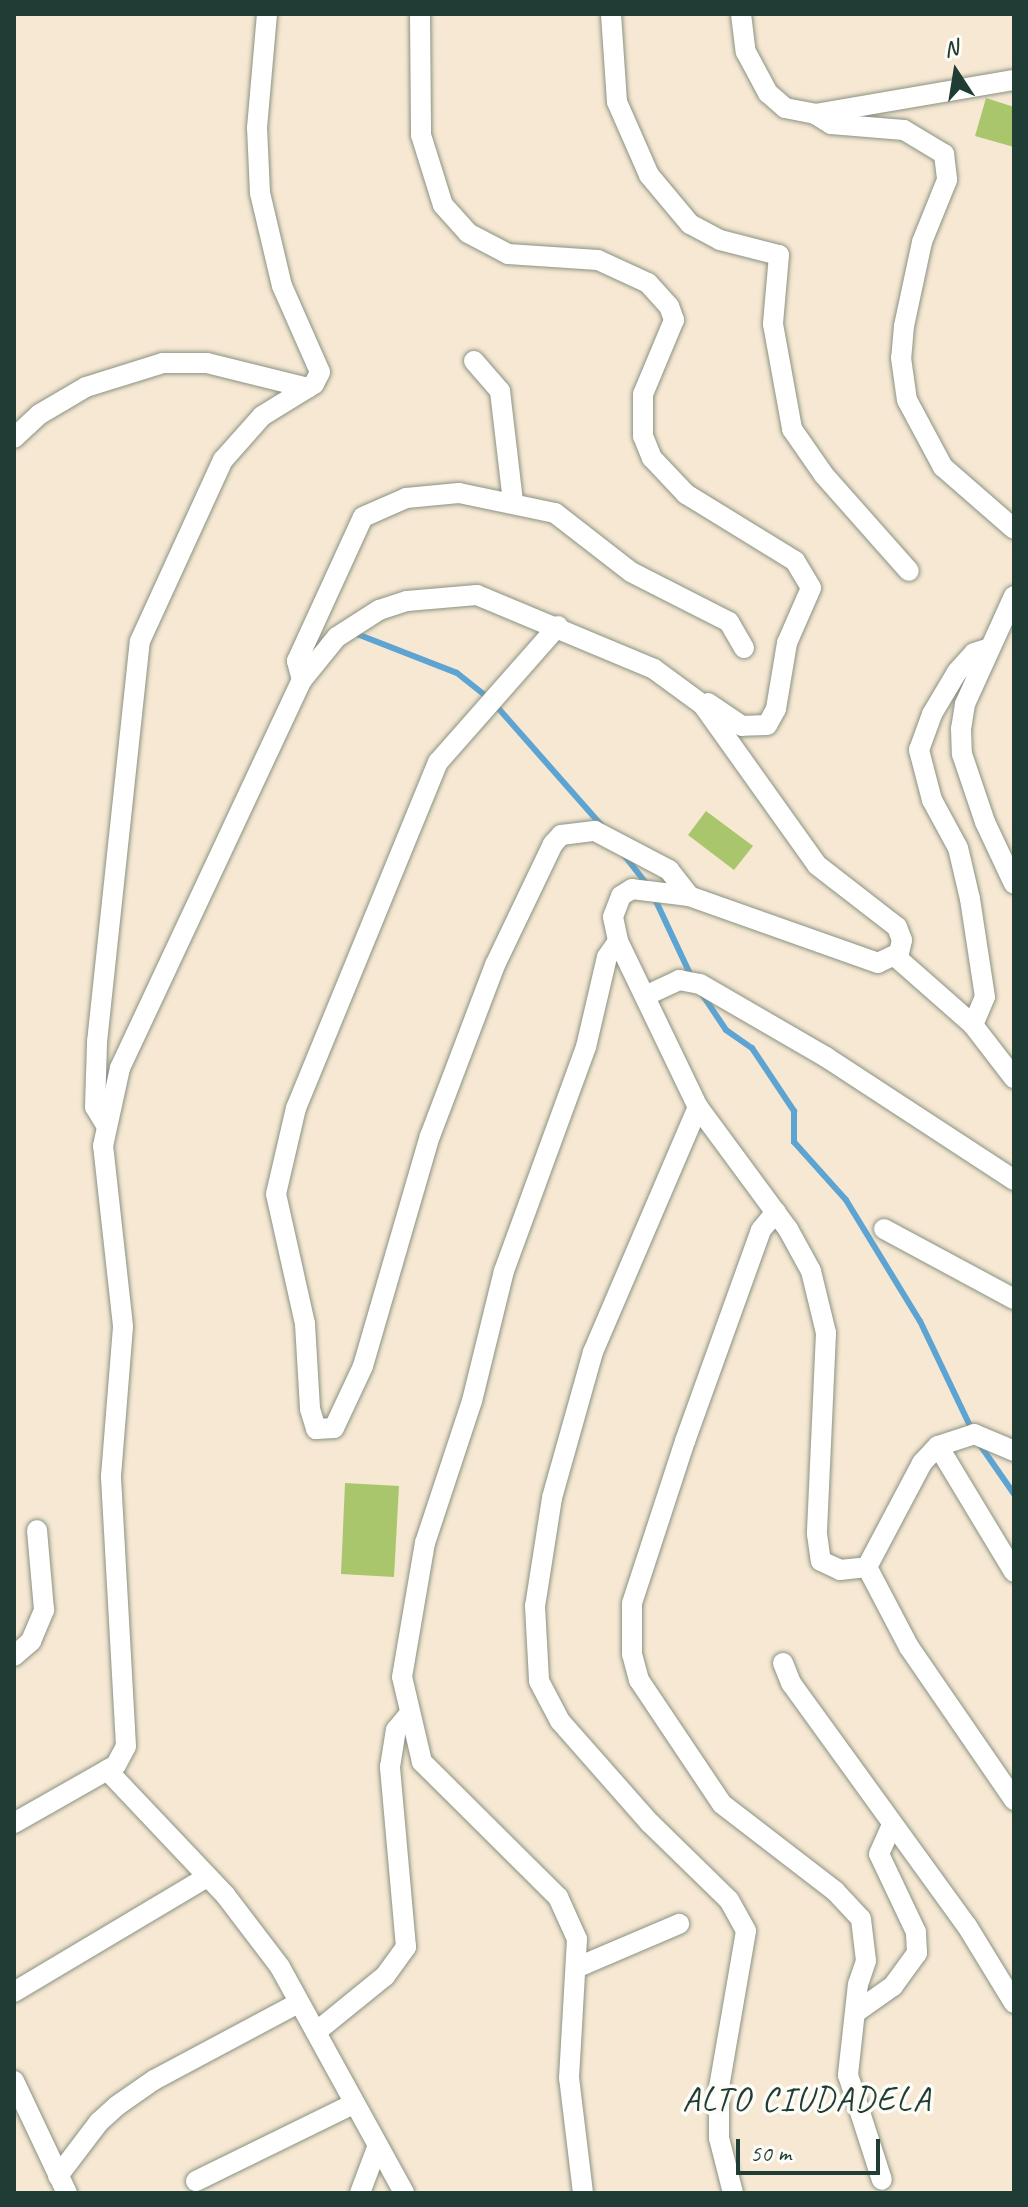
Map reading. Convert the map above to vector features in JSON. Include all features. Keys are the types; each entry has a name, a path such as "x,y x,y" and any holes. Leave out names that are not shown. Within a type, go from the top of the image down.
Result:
{"street":[{"path":"106,1125 95,1107 97,1042 140,641 223,460 262,416 308,388 318,378 320,366 282,286 260,193 257,128 267,14"},
{"path":"611,14 617,102 631,141 668,203 690,224 720,240 779,255 773,324 792,429 824,475 909,571"},
{"path":"741,14 746,52 768,93 785,108 815,114 831,124 904,130 944,154 947,180 922,242 904,326 901,358 907,400 943,467 1014,529"},
{"path":"417,20 421,135 443,205 468,233 508,254 598,260 648,283 669,306 674,320 673,333 643,394 643,436 652,458 686,494 795,561 811,588 787,643 776,709 767,725 742,726 713,702 703,705"},
{"path":"815,114 1014,80"},
{"path":"474,361 500,391 513,502"},
{"path":"14,438 40,414 86,387 163,363 207,363 308,388"},
{"path":"302,680 297,661 363,517 406,498 459,493 555,513 631,572 729,622 744,648"},
{"path":"14,1823 107,1770 126,1746 111,1476 123,1326 104,1173 106,1125 120,1068 302,680 337,637 358,621 407,601 477,595 558,626 654,669 703,705 817,865 897,927 902,940 896,957"},
{"path":"1014,596 987,649 965,704 962,754 1014,884"},
{"path":"558,626 438,762 296,1108 276,1194 305,1324 310,1409 316,1429 334,1428 363,1366 430,1136 495,965 538,865 561,835 595,831 669,870 689,896"},
{"path":"973,1025 985,997 970,899 958,848 932,800 919,750 932,714 957,672 974,653 987,649"},
{"path":"867,1567 840,1570 821,1561 817,1534 826,1333 811,1271 776,1212 698,1107 618,941 613,917 621,896 632,889 689,896 878,963 896,957"},
{"path":"583,2193 569,2078 578,1967 577,1939 558,1897 503,1838 439,1783 422,1762 407,1717 402,1677 425,1543 472,1401 504,1271 586,1047 607,957 618,941"},
{"path":"896,957 973,1025 1014,1078"},
{"path":"645,996 679,980 700,984 826,1057 1014,1180"},
{"path":"698,1107 593,1352 552,1498 535,1606 539,1681 560,1721 650,1823 729,1900 746,1931 719,2087 719,2138 733,2193"},
{"path":"776,1212 761,1230 685,1441 632,1603 632,1654 639,1680 722,1804 854,1907 867,1939 856,1999 859,2010 848,2050 848,2075 882,2180"},
{"path":"884,1229 1014,1299"},
{"path":"867,1567 922,1463 938,1446 974,1434 1014,1451"},
{"path":"938,1446 1014,1572"},
{"path":"14,1656 31,1641 44,1610 37,1530"},
{"path":"867,1567 909,1647 1014,1800"},
{"path":"783,1663 791,1683 891,1827 967,1926 1014,2003"},
{"path":"316,2032 385,1976 406,1947 390,1767 396,1730 407,1717"},
{"path":"107,1770 207,1877 273,1957 404,2193"},
{"path":"859,2010 893,1986 917,1953 916,1932 879,1854 891,1827"},
{"path":"14,1992 207,1877"},
{"path":"578,1967 679,1924"},
{"path":"62,2185 99,2122 118,2105 154,2080 298,2003"},
{"path":"14,2081 62,2185"},
{"path":"196,2181 353,2104"},
{"path":"360,2193 378,2145"}],"green space":[{"path":"986,98 1014,107 1014,147 975,136"},
{"path":"706,811 753,846 734,870 688,835"},
{"path":"345,1483 399,1486 394,1577 341,1574"}],"waterway":[{"path":"357,634 457,673 491,700 603,827"},
{"path":"624,855 647,884"},
{"path":"654,897 692,978"},
{"path":"702,994 726,1030 752,1048 794,1111 794,1142 846,1200 920,1321 973,1432"},
{"path":"978,1442 1014,1494"}],"district":[{"name":"ALTO CIUDADELA","path":"807,2099"}]}
